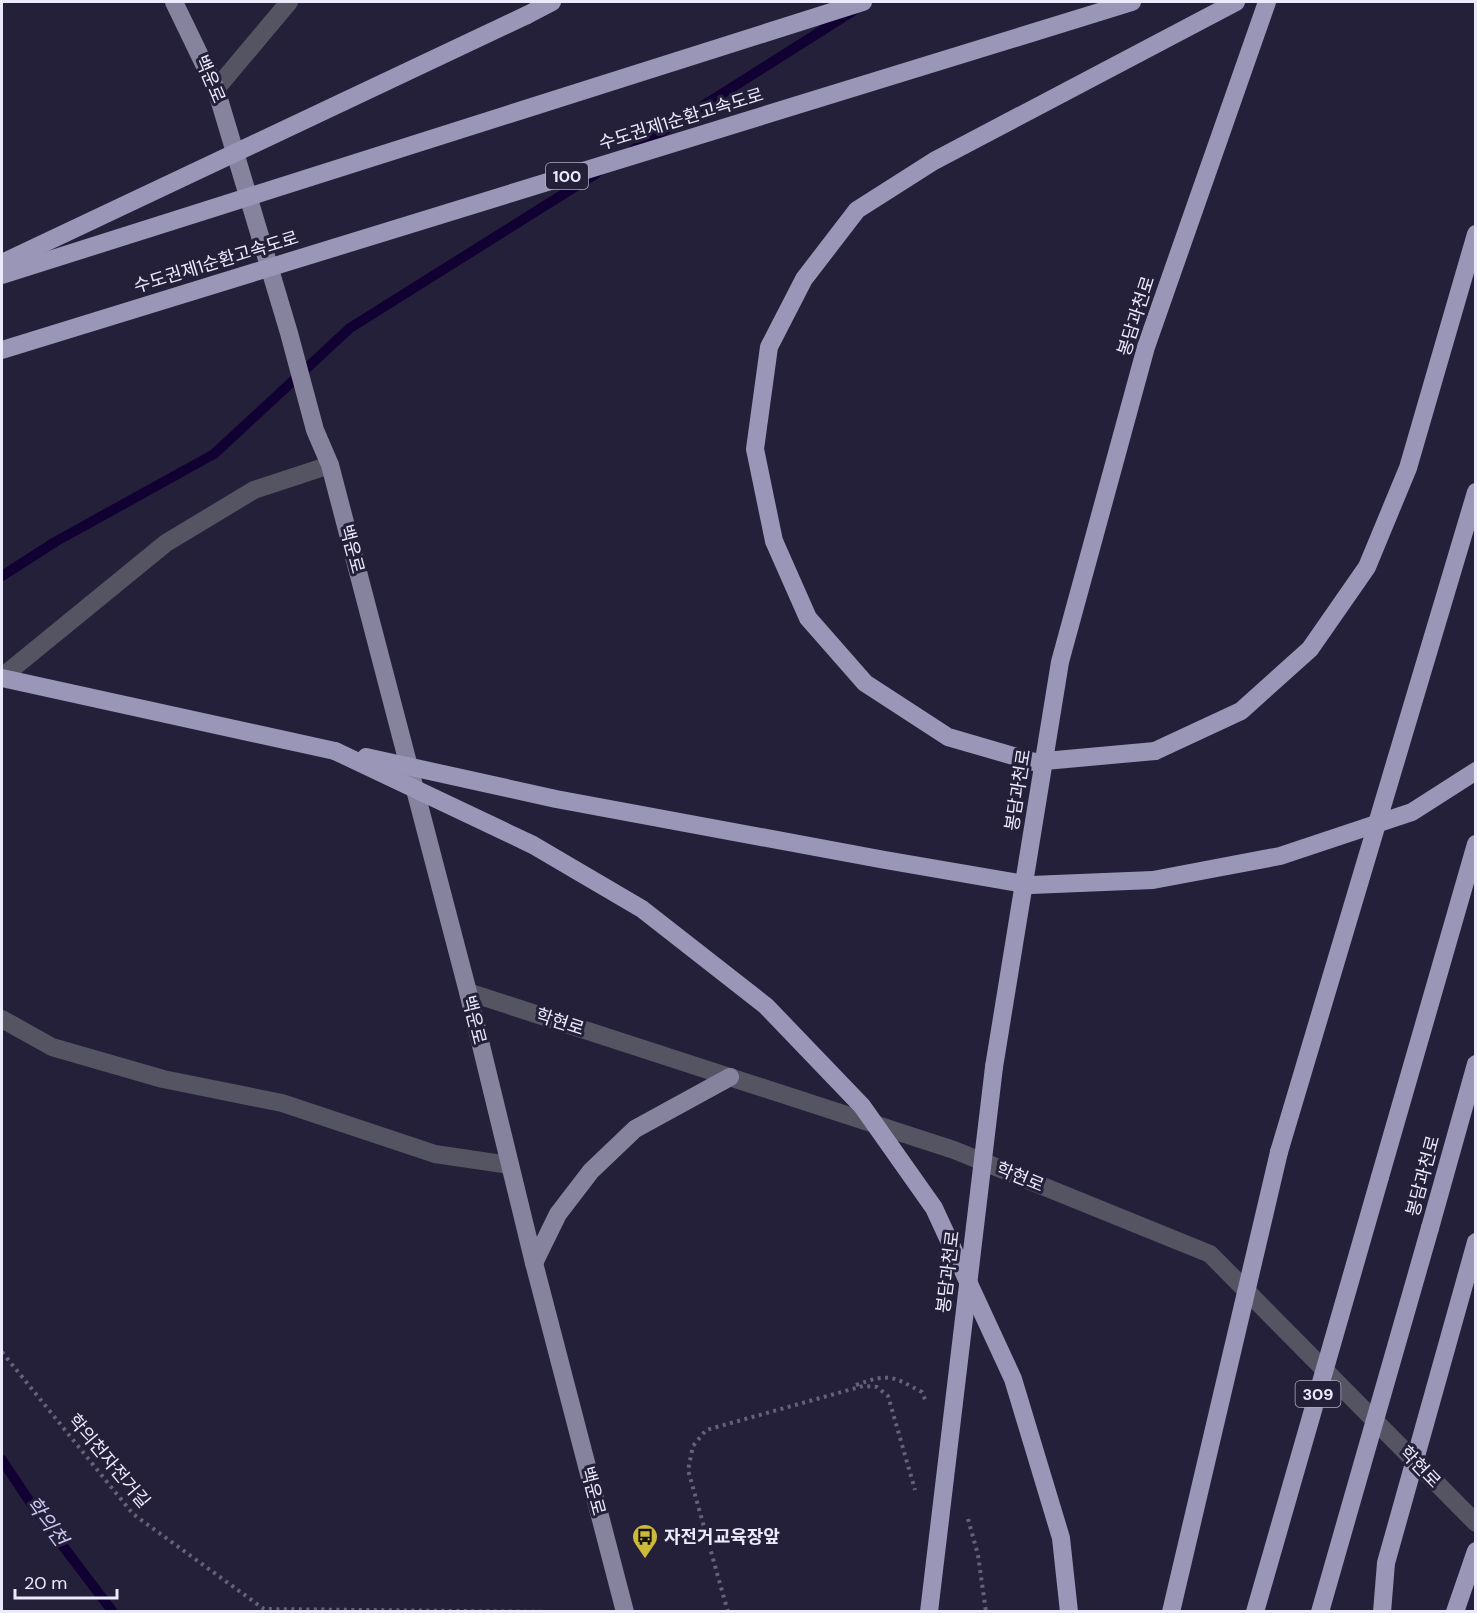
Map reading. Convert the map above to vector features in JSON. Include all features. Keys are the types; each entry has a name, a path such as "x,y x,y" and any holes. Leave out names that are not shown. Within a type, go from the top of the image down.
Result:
{"highway":[{"path":"2,263 552,2"},
{"path":"2,275 863,2"},
{"name":"수도권제1순환고속도로","path":"2,350 1132,2"},
{"path":"1236,2 934,161 857,210 804,279 769,346 754,449 774,541 808,618 865,683 948,737 1034,762 1155,751 1241,711 1311,649 1367,567 1408,468 1476,234"},
{"name":"봉담과천로","path":"929,1611 994,1067 1060,662 1146,347 1267,2"},
{"path":"1171,1611 1279,1152 1476,492"},
{"path":"2,677 556,799 1031,885 1153,880 1280,856 1412,812 1476,771"},
{"path":"335,751 532,845 642,909 766,1006 862,1106 934,1208 1013,1379 1061,1538 1070,1611"},
{"name":"309","path":"1255,1611 1476,844"},
{"name":"봉담과천로","path":"1320,1611 1476,1064"},
{"path":"1382,1611 1386,1563 1476,1242"},
{"path":"1455,1611 1476,1551"}],"main road":[{"name":"백운로","path":"174,2 216,89 289,333 315,430 330,465 468,993 534,1263 625,1611"},
{"path":"534,1263 558,1214 591,1171 635,1129 730,1077"}],"street":[{"path":"216,89 289,2"},
{"path":"2,677 166,543 254,490 330,465"},
{"name":"학현로","path":"468,993 954,1150 1210,1254 1476,1523"},
{"path":"2,1019 52,1047 163,1079 282,1103 435,1154 510,1165"}],"path":[{"name":"학의천자전거길","path":"2,1352 133,1514 264,1610 558,1611"},
{"path":"728,1611 688,1470 693,1446 706,1430 863,1386 877,1387 888,1396 918,1498"}],"waterway":[{"path":"633,150 853,11"},
{"path":"2,576 55,542 214,454 350,328 597,173"},
{"name":"학의천","path":"2,1460 34,1508 113,1612"}],"place":[{"name":"자전거교육장앞","path":"645,1560"}]}
